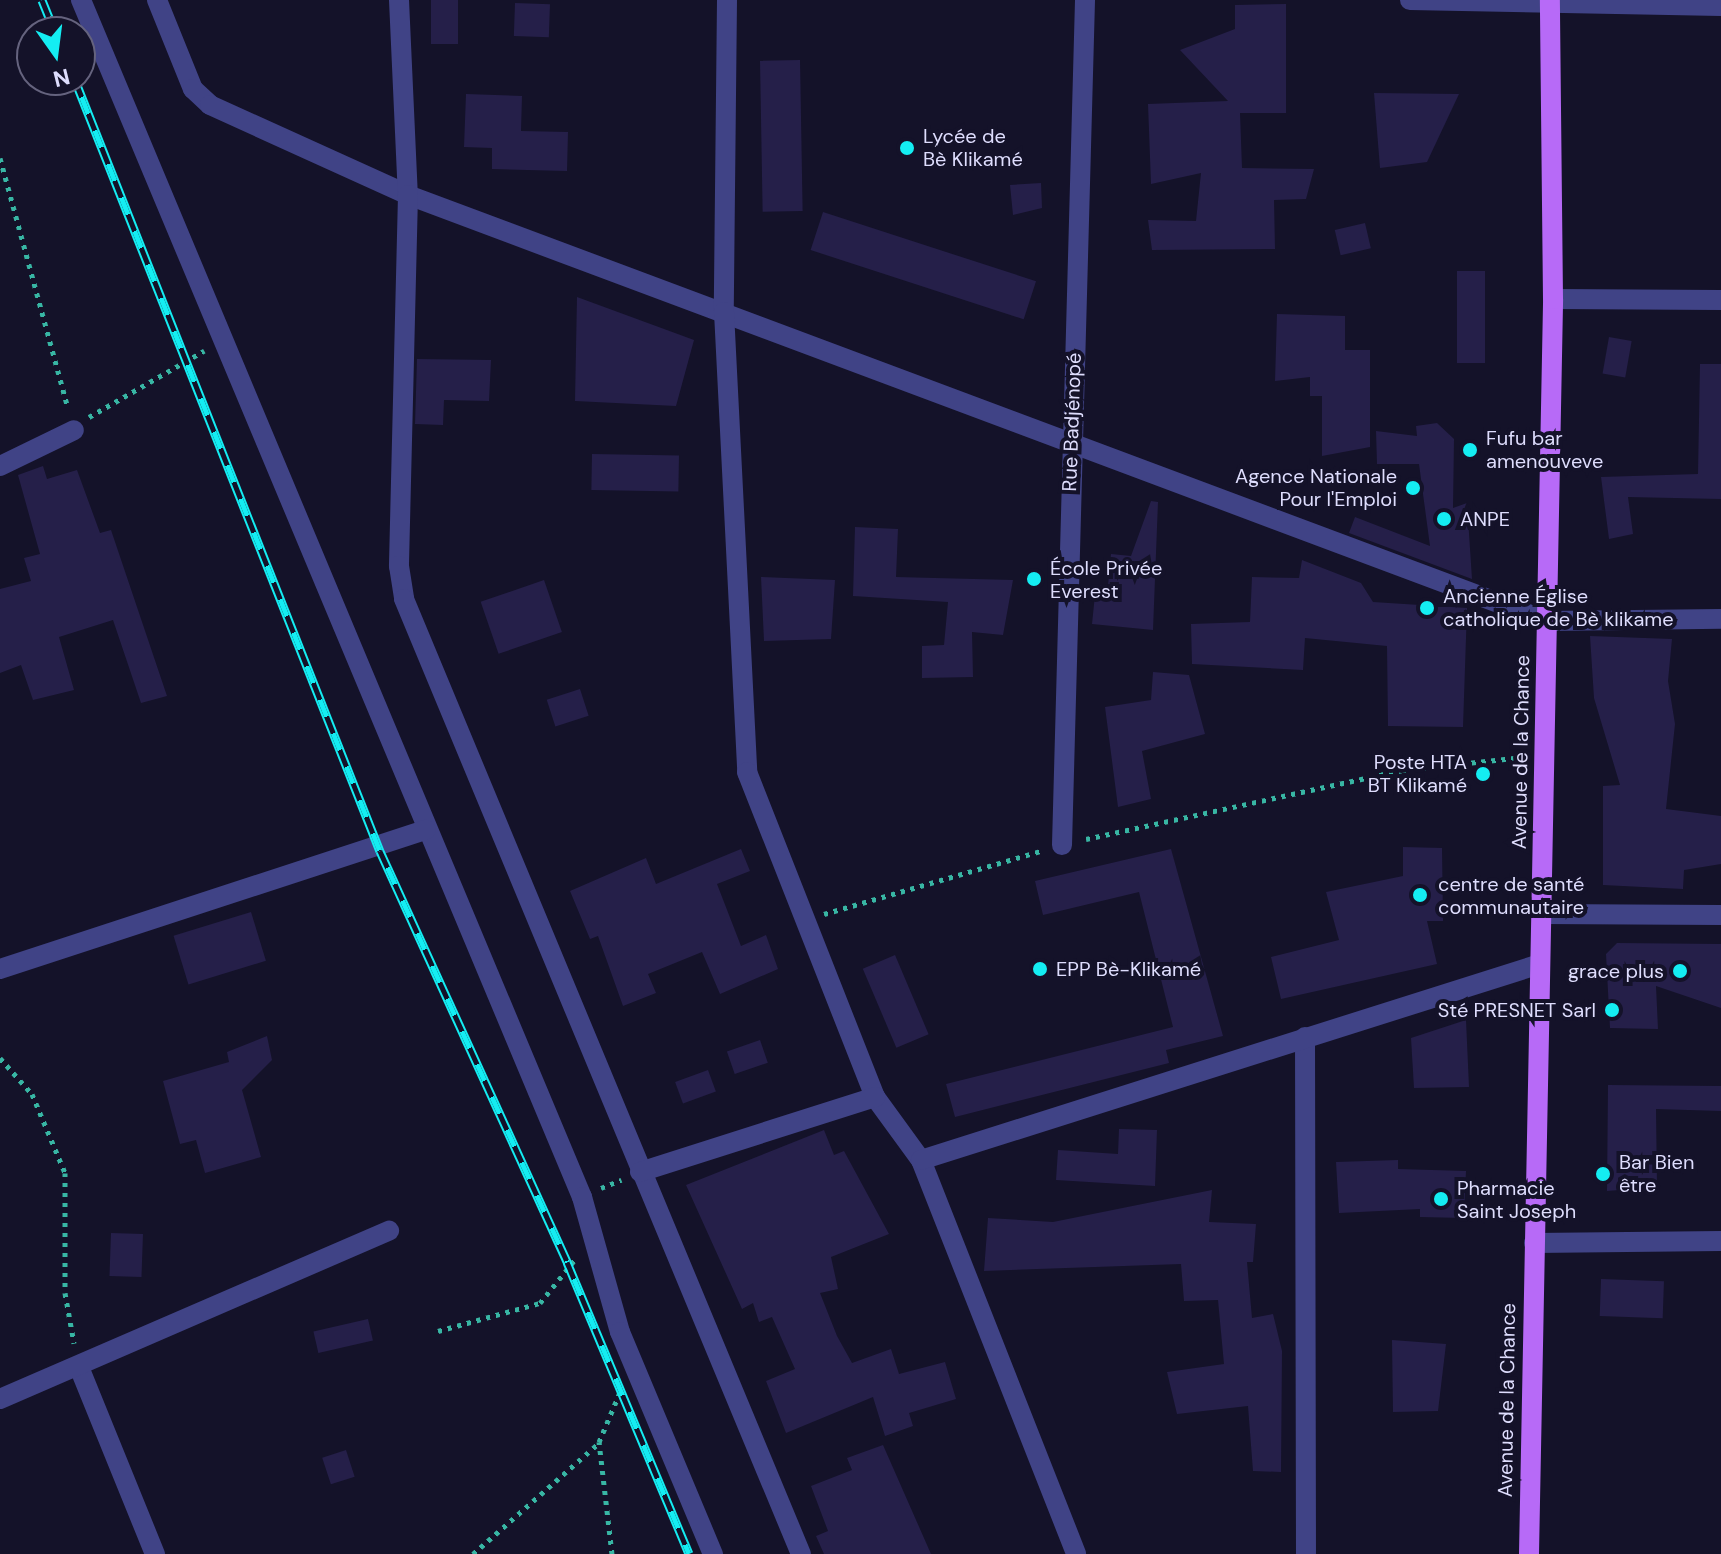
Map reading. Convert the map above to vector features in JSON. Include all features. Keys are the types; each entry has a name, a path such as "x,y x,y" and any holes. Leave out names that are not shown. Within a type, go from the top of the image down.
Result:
{"main road":[{"name":"Avenue de la Chance","path":"1529,1554 1553,299 1550,4"}],"street":[{"path":"81,0 582,1197 599,1245 620,1332 713,1554"},
{"path":"157,0 193,89 210,105 408,195 1072,438 1547,621 1721,619"},
{"path":"399,0 408,195 400,583 640,1172 801,1554"},
{"path":"727,0 724,312 740,735 747,772 808,918 875,1097 921,1160 1076,1554"},
{"name":"Rue Badjénopé","path":"1062,845 1085,0"},
{"path":"1410,0 1721,6"},
{"path":"1553,299 1721,300"},
{"path":"0,466 74,430"},
{"path":"0,969 426,830"},
{"path":"1541,914 1721,915"},
{"path":"921,1160 1540,964"},
{"path":"1305,1037 1306,1554"},
{"path":"640,1172 875,1097"},
{"path":"0,1399 79,1367 304,1262 389,1231"},
{"path":"1534,1243 1721,1241"},
{"path":"79,1367 155,1554"}],"path":[{"path":"0,158 74,430 224,338"},
{"path":"808,918 1062,845 1402,770 1546,755"},
{"path":"0,1058 32,1094 65,1173 65,1293 79,1367"},
{"path":"582,1197 640,1172"},
{"path":"438,1331 540,1303 567,1262 599,1245"},
{"path":"612,1554 599,1442 621,1376"},
{"path":"473,1554 599,1442"}],"building":[{"path":"431,0 458,0 458,44 431,44"},
{"path":"515,3 550,4 549,37 514,36"},
{"path":"1286,4 1286,113 1240,113 1242,168 1314,169 1306,199 1274,200 1275,249 1152,250 1148,220 1196,221 1201,173 1151,184 1148,104 1228,101 1180,50 1235,29 1235,5"},
{"path":"800,60 803,211 763,212 760,61"},
{"path":"1374,93 1459,94 1427,162 1380,168"},
{"path":"466,94 522,96 521,131 568,132 567,171 492,169 492,148 464,147"},
{"path":"1041,183 1042,208 1013,215 1010,185"},
{"path":"823,212 1036,281 1024,319 811,250"},
{"path":"1365,223 1371,248 1341,255 1335,230"},
{"path":"1457,271 1485,271 1485,363 1457,363"},
{"path":"577,297 694,340 676,406 575,401"},
{"path":"1277,314 1345,316 1345,350 1370,350 1370,447 1322,456 1322,396 1310,396 1310,377 1275,381"},
{"path":"1609,337 1632,341 1625,377 1603,373"},
{"path":"417,359 491,360 489,401 444,400 443,425 415,424"},
{"path":"1700,364 1721,364 1721,499 1628,497 1633,534 1609,539 1601,477 1698,474"},
{"path":"1437,423 1454,439 1453,508 1467,503 1472,579 1349,533 1355,517 1430,546 1419,464 1377,464 1376,431 1417,436 1416,426"},
{"path":"592,454 679,456 678,492 591,490"},
{"path":"43,466 47,479 77,470 100,533 111,530 167,696 141,703 113,620 59,637 74,690 33,700 21,665 0,673 0,589 31,581 24,558 40,554 18,475"},
{"path":"1151,501 1158,502 1153,630 1092,624 1096,585 1108,586 1111,554 1131,556"},
{"path":"855,527 898,529 896,577 1013,580 1003,635 972,632 973,677 922,678 922,646 944,645 948,602 853,596"},
{"path":"1302,560 1361,583 1373,602 1467,608 1463,727 1388,726 1387,646 1305,638 1303,670 1192,664 1191,624 1250,622 1252,577 1299,578"},
{"path":"761,577 835,580 831,639 764,641"},
{"path":"544,580 562,632 499,654 481,602"},
{"path":"1590,636 1672,639 1668,681 1675,724 1666,809 1721,816 1721,864 1684,870 1683,889 1603,885 1603,786 1620,785 1594,698"},
{"path":"1153,672 1189,675 1205,734 1142,751 1151,799 1118,807 1105,707 1151,700"},
{"path":"580,689 589,716 555,726 547,700"},
{"path":"1403,847 1442,848 1443,921 1427,921 1437,964 1281,999 1271,957 1339,940 1326,892 1403,876"},
{"path":"741,849 750,871 717,884 741,946 766,935 778,969 720,994 702,952 648,974 656,993 623,1006 598,936 590,939 570,891 646,858 656,884"},
{"path":"1171,849 1223,1036 1166,1050 1169,1063 955,1117 946,1084 1173,1027 1139,892 1043,915 1035,881"},
{"path":"251,912 266,961 188,984 174,936"},
{"path":"1617,943 1721,944 1721,1008 1656,986 1658,1029 1610,1028 1606,954"},
{"path":"895,955 929,1034 896,1048 863,969"},
{"path":"1466,1020 1469,1087 1414,1088 1411,1038"},
{"path":"267,1036 272,1060 242,1090 261,1157 205,1173 196,1140 180,1144 163,1081 229,1062 227,1052"},
{"path":"760,1040 768,1063 735,1074 727,1051"},
{"path":"708,1070 716,1092 683,1104 675,1082"},
{"path":"1608,1085 1721,1086 1721,1111 1656,1109 1657,1187 1607,1191"},
{"path":"1119,1129 1157,1130 1155,1186 1056,1180 1058,1150 1118,1154"},
{"path":"824,1130 834,1155 844,1151 889,1234 831,1257 838,1289 820,1293 837,1336 852,1363 891,1349 899,1374 945,1362 956,1399 909,1413 913,1426 885,1436 873,1397 786,1433 766,1381 795,1369 772,1317 759,1322 753,1303 742,1309 686,1185"},
{"path":"1398,1160 1398,1169 1466,1171 1464,1218 1420,1217 1420,1209 1339,1213 1336,1162"},
{"path":"1212,1190 1209,1222 1256,1224 1253,1262 1247,1262 1252,1318 1273,1314 1282,1351 1281,1472 1253,1471 1248,1406 1177,1414 1167,1372 1224,1364 1218,1300 1184,1301 1181,1264 984,1271 988,1218 1053,1222"},
{"path":"111,1233 143,1234 141,1277 109,1276"},
{"path":"1601,1279 1664,1281 1663,1318 1600,1316"},
{"path":"368,1319 373,1340 318,1353 313,1332"},
{"path":"1392,1340 1446,1344 1438,1411 1393,1412"},
{"path":"883,1445 931,1554 824,1554 816,1536 828,1531 811,1486 852,1470 847,1458"},
{"path":"346,1450 355,1477 331,1484 322,1458"}],"railway":[{"path":"42,0 48,16"},
{"path":"81,96 380,851 567,1262 689,1554"}],"place":[{"name":"Lycée de Bè Klikamé","path":"907,148"},
{"name":"Fufu bar amenouveve","path":"1470,450"},
{"name":"Agence Nationale Pour l'Emploi","path":"1413,488"},
{"name":"ANPE","path":"1444,519"},
{"name":"École Privée Everest","path":"1034,579"},
{"name":"Ancienne Église catholique de Bè klikame","path":"1427,608"},
{"name":"Poste HTA BT Klikamé","path":"1483,774"},
{"name":"centre de santé communautaire","path":"1420,895"},
{"name":"EPP Bè-Klikamé","path":"1040,969"},
{"name":"grace plus","path":"1680,971"},
{"name":"Sté PRESNET Sarl","path":"1612,1010"},
{"name":"Bar Bien être","path":"1603,1174"},
{"name":"Pharmacie Saint Joseph","path":"1441,1199"}]}
